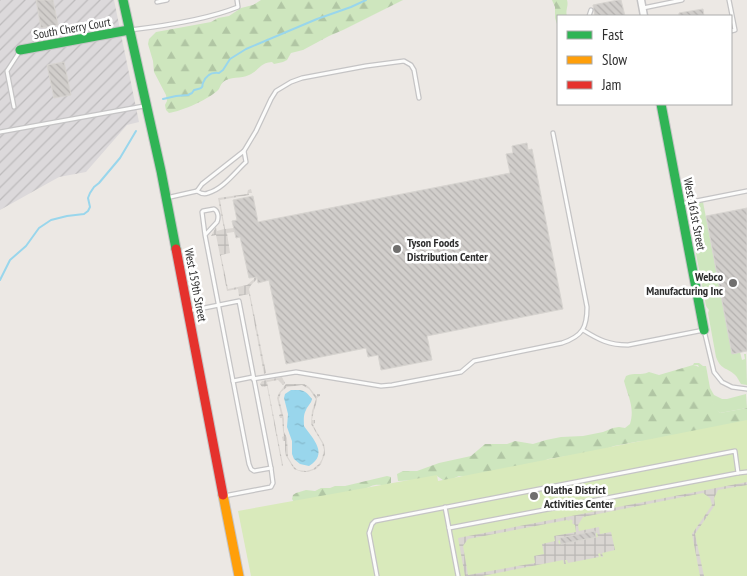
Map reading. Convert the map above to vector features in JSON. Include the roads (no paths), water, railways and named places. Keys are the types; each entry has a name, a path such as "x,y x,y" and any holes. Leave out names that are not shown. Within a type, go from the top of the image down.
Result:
{"street":[{"name":"West 159th Street","path":"123,0 166,198 239,576"},
{"path":"641,0 644,15"},
{"name":"South Cherry Court","path":"20,50 129,30"},
{"name":"West 161st Street","path":"661,105 704,330"}],"lane":[{"path":"157,2 167,0"},
{"path":"129,30 198,19 228,11 238,7 236,0"},
{"path":"643,8 682,0"},
{"path":"729,0 735,30 732,31"},
{"path":"589,15 590,10"},
{"path":"14,107 7,70 20,50"},
{"path":"166,198 197,191 202,184 244,151 276,91 291,82 302,78 366,66 404,61 411,65 414,70 419,98"},
{"path":"0,132 147,105"},
{"path":"233,381 296,372 381,386 392,385 461,372 474,361 562,343 578,335 583,330 587,318 587,307 553,133"},
{"path":"197,191 207,194 221,186 246,162 244,151"},
{"path":"681,204 747,191"},
{"path":"205,235 217,222 217,212 214,209 202,212 205,235 249,464 254,471 271,468"},
{"path":"188,311 239,301 274,482 271,486 224,496"},
{"path":"583,330 599,340 617,345 628,345 704,330 714,372 722,382 732,387 747,389"},
{"path":"377,576 369,533 372,524 380,519 735,451 738,472"},
{"path":"449,528 738,472 747,472"},
{"path":"445,507 458,576"}],"water":[{"path":"291,390 303,391 312,399 304,414 304,426 315,441 319,451 318,457 309,466 300,464 294,459 292,454 292,441 287,427 288,414 284,398 285,394"}],"waterway":[{"path":"163,99 188,95 194,90 201,88 208,76 219,73 230,59 246,49 366,0"},
{"path":"0,280 10,260 26,246 39,228 51,220 84,214 88,211 90,207 88,198 90,193 120,158 136,131"}],"place":[{"name":"Tyson Foods Distribution Center","path":"397,249"},
{"name":"Webco Manufacturing Inc","path":"733,283"},
{"name":"Olathe District Activities Center","path":"534,496"}]}
